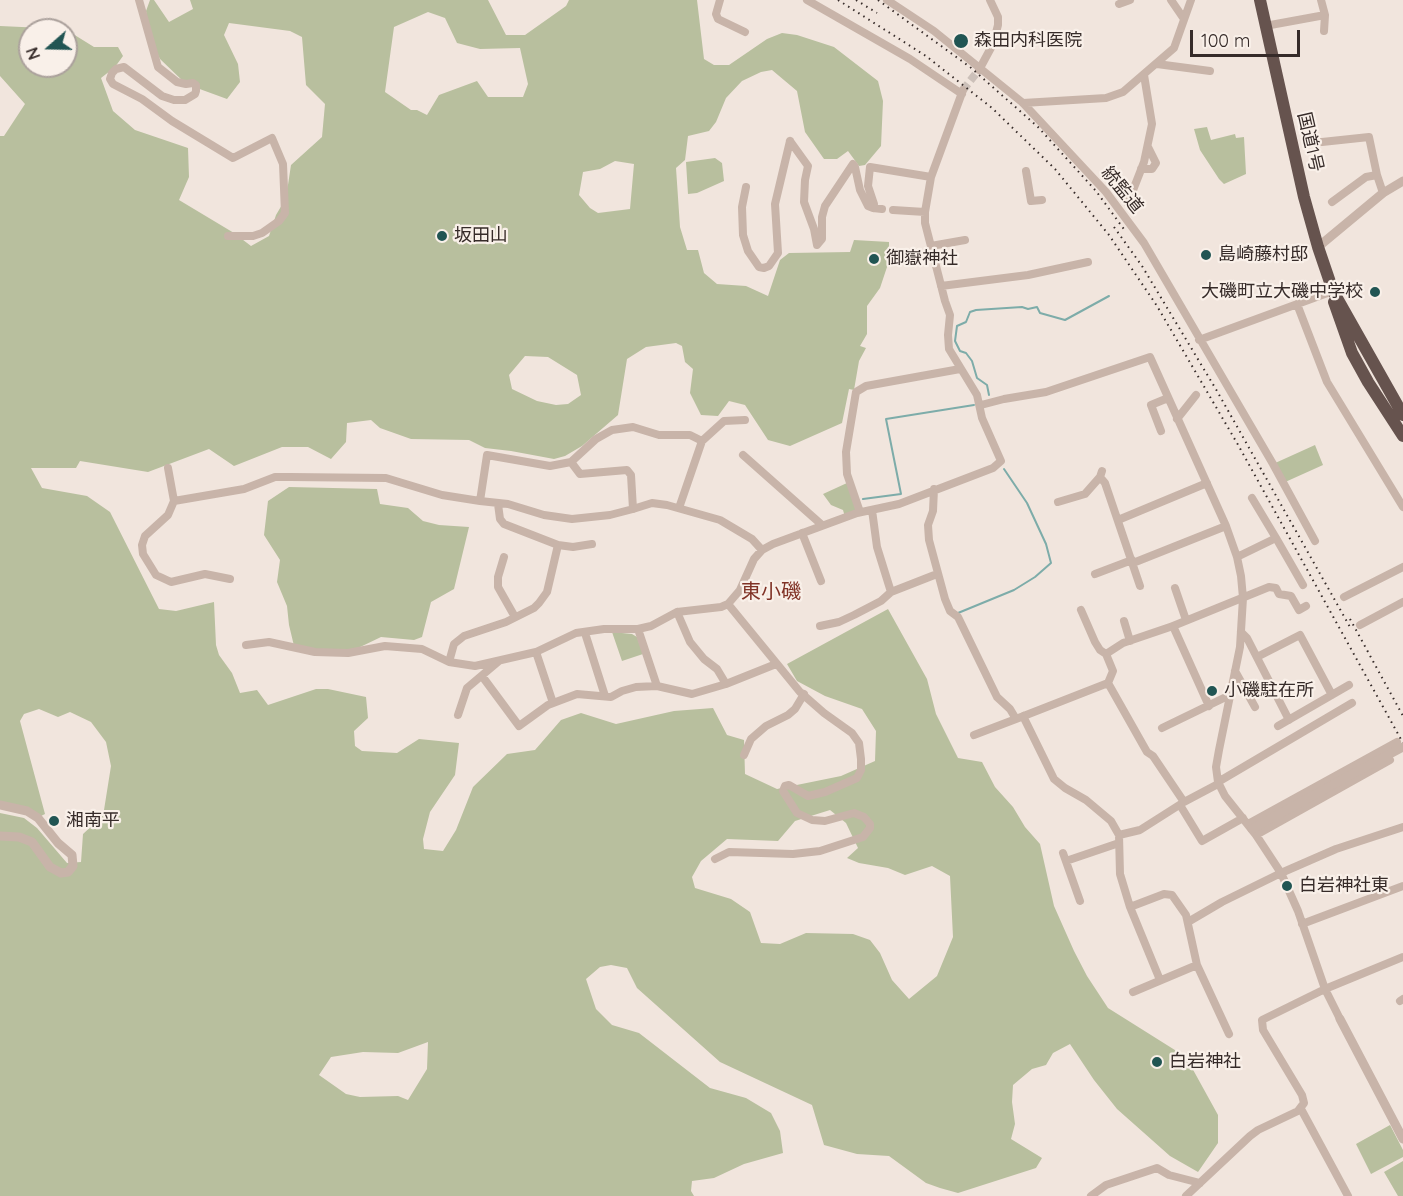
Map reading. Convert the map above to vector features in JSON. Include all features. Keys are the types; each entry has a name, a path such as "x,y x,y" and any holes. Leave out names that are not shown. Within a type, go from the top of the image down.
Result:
{"highway":[{"name":"国道1号","path":"1260,0 1328,293 1352,353 1403,436"},
{"name":"国道1号","path":"1328,293 1403,415"}],"street":[{"path":"139,0 158,67 177,82 196,85 195,94 185,100 174,100 162,96 124,67 112,73 110,80 113,84 142,99 172,121 233,158 272,138 283,164 285,213 279,221 262,233 253,236 228,236"},
{"path":"720,0 716,14 718,19 745,32"},
{"path":"246,645 268,642 315,652 348,654 385,646 422,649 449,662 475,666 536,652 568,636 604,629 638,629 651,626 676,612 722,607 728,604 740,590 754,559 762,550 860,512 899,504 1003,463 982,418 977,395 949,349 950,315 925,223 931,177 962,92 910,59 807,0"},
{"name":"統監道","path":"887,0 934,31 1023,103 1076,159 1126,218 1144,243 1273,464 1315,541"},
{"path":"979,69 993,44 998,25 998,17 990,0"},
{"path":"1119,4 1130,0"},
{"path":"1172,0 1184,19"},
{"path":"1023,103 1106,98 1123,92 1174,48 1191,0"},
{"path":"1321,0 1325,15 1324,31"},
{"path":"1265,26 1325,15"},
{"path":"1166,56 1169,67"},
{"path":"1157,64 1210,71"},
{"path":"1128,203 1148,147 1152,124 1144,75"},
{"path":"1322,142 1369,137 1383,193"},
{"path":"746,187 742,207 744,235 748,251 762,268 769,266 778,253 775,204 790,141 808,166 804,202 818,245 822,239 822,216 825,206 853,164 860,189 868,206 882,209"},
{"path":"1141,169 1155,168 1156,163 1148,147"},
{"path":"873,208 874,204 868,186 870,167 931,177"},
{"path":"1026,171 1031,201 1042,200"},
{"path":"1332,202 1366,177 1377,175"},
{"path":"1318,247 1383,193 1403,181"},
{"path":"893,210 925,212"},
{"path":"931,246 965,240"},
{"path":"941,286 1029,275 1088,262"},
{"path":"1199,340 1328,293"},
{"path":"1297,304 1327,382 1401,497 1403,507"},
{"path":"981,405 1046,392 1152,355 1168,398 1226,526 1237,557 1243,598 1241,632 1216,767 1218,783 1281,873 1325,989 1403,1139"},
{"path":"860,512 847,474 846,452 856,392 866,386 960,369"},
{"path":"1177,419 1196,395"},
{"path":"1161,431 1151,405 1168,398"},
{"path":"679,508 702,441 724,422 745,420"},
{"path":"480,501 487,455 550,466 571,462 596,439 612,430 633,427 659,435 690,435 702,441"},
{"path":"742,455 822,525"},
{"path":"571,462 579,474 628,471 631,475 633,509"},
{"path":"168,468 174,501 168,515 145,536 142,554 156,575 171,582 206,574 230,579"},
{"path":"1058,502 1076,500 1085,494 1101,474 1140,585"},
{"path":"174,501 244,489 275,477 386,478 442,495 508,504 544,515 572,519 610,515 652,503 679,508 720,520 752,539 762,550"},
{"path":"1118,520 1207,483"},
{"path":"934,489 933,511 928,525 937,574 948,605 958,617 997,697 1019,718 1054,779 1086,800 1111,821 1119,839 1120,874 1130,907 1160,980"},
{"path":"1258,501 1303,585"},
{"path":"498,504 500,519 504,524 558,545 573,547 592,544"},
{"path":"872,510 877,547 891,592"},
{"path":"1097,571 1133,562 1226,526"},
{"path":"802,533 821,581"},
{"path":"1237,557 1276,538"},
{"path":"449,662 454,644 465,636 534,608 547,592 558,545"},
{"path":"504,557 498,577 498,587 515,617"},
{"path":"1344,597 1403,567"},
{"path":"820,626 854,615 881,601 891,592 937,574"},
{"path":"1106,654 1130,641 1269,587 1276,588 1279,594 1290,596 1300,610"},
{"path":"1175,588 1186,620"},
{"path":"1360,625 1403,602"},
{"path":"715,859 729,852 793,854 820,851 864,837 870,824 859,814 848,813 825,821 812,820 797,813 783,791 785,786 789,785 808,796 825,792 856,778 861,770 859,743 852,733 824,713 804,694 776,664 728,604"},
{"path":"974,735 1108,683 1113,671 1106,654 1095,642 1081,610"},
{"path":"676,612 690,642 704,659 717,669 726,684"},
{"path":"1124,621 1130,641"},
{"path":"1173,626 1209,706"},
{"path":"638,629 657,686"},
{"path":"1241,632 1247,638 1289,720"},
{"path":"585,633 605,696"},
{"path":"1257,657 1300,635 1332,695"},
{"path":"536,652 554,703"},
{"path":"458,715 467,688 500,660"},
{"path":"482,676 519,726 554,703 577,694 611,698 622,691 636,687 657,686 692,694 726,684 776,664"},
{"path":"1235,671 1255,707"},
{"path":"1108,683 1202,841 1250,827 1390,760"},
{"path":"1278,726 1349,685"},
{"path":"744,755 751,739 766,726 788,715 795,709 804,694"},
{"path":"1162,729 1230,695"},
{"path":"1066,861 1140,830 1352,703"},
{"path":"1250,827 1376,754 1400,744"},
{"path":"1250,827 1334,784 1400,744"},
{"path":"1376,754 1378,766"},
{"path":"0,805 27,811 38,818 58,843 72,855 73,866 68,872 61,873 50,867 32,843 19,837 0,836"},
{"path":"1188,922 1222,902 1281,873 1336,849 1403,827"},
{"path":"1063,853 1080,901"},
{"path":"1302,924 1403,886"},
{"path":"1130,907 1170,894 1186,915 1197,964 1229,1034"},
{"path":"1186,1196 1258,1130 1301,1109 1304,1103 1302,1095 1263,1030 1261,1022 1264,1018 1325,989 1403,957"},
{"path":"1133,992 1197,964"},
{"path":"1301,1109 1348,1196"},
{"path":"1091,1196 1106,1185 1157,1168 1169,1175 1200,1183"}],"green space":[{"path":"150,0 154,0 169,22 193,9 190,0 488,0 506,35 525,35 566,6 569,0 697,0 704,59 714,65 729,65 767,39 782,33 797,35 834,47 878,81 883,101 881,146 865,165 859,166 848,151 837,159 824,159 805,132 797,91 772,70 761,72 742,81 726,98 716,122 709,131 688,136 685,160 676,168 680,227 687,250 698,250 704,273 717,284 746,286 768,296 780,260 789,253 850,252 854,240 889,242 889,261 880,288 867,306 867,334 860,346 866,348 859,361 854,390 849,389 842,423 790,446 768,440 745,405 729,401 718,416 701,415 690,393 693,369 685,362 682,346 676,343 646,347 627,359 618,415 582,446 565,456 554,459 485,448 469,440 411,439 380,428 371,420 347,423 346,442 331,459 308,447 282,447 234,466 209,449 148,472 80,461 76,468 31,468 42,488 87,496 110,512 159,609 176,611 214,602 216,645 240,693 257,690 268,705 316,689 328,689 366,697 368,718 354,731 355,746 362,751 397,753 419,739 459,743 455,775 430,812 423,839 424,849 443,851 456,830 473,787 507,754 535,750 561,720 581,713 616,724 674,711 713,708 727,735 744,740 745,774 777,789 841,776 875,761 876,731 862,709 825,696 797,681 787,664 888,609 927,679 936,714 958,758 982,762 995,787 1040,844 1054,906 1087,976 1108,1008 1186,1057 1218,1115 1218,1143 1198,1172 1170,1156 1117,1109 1070,1044 1053,1053 1046,1065 1032,1069 1013,1085 1012,1102 1015,1124 1011,1139 1042,1158 1036,1168 958,1193 940,1188 926,1183 889,1156 857,1154 824,1145 812,1105 720,1062 637,988 627,968 611,965 600,967 586,979 596,1009 612,1025 639,1033 710,1088 746,1098 771,1113 780,1131 783,1153 744,1164 714,1178 692,1181 691,1191 694,1196 0,1196 0,813 24,818 37,828 67,863 81,862 83,834 97,821 104,810 111,766 106,742 91,722 70,712 58,717 39,709 24,714 20,721 45,814 41,816 0,802 0,136 4,136 25,104 0,76 0,26 18,27 18,78 78,78 78,37 94,47 118,47 123,56 115,67 101,78 113,111 135,130 188,148 189,177 179,200 234,233 251,246 269,236 276,215 286,198 291,165 322,137 325,104 306,85 302,37 290,31 229,23 224,35 238,64 240,82 227,99 186,84 160,59 150,40 146,11","holes":["428,12 445,18 457,43 480,49 520,48 528,84 523,97 488,97 477,81 439,95 427,115 411,110 385,92 394,27","615,161 634,164 630,209 598,213 590,208 579,195 583,172 600,169","525,356 548,357 577,375 581,395 568,404 556,405 537,401 512,389 509,375","830,810 846,823 858,848 847,858 859,863 888,868 905,875 932,866 950,876 953,937 937,976 909,999 892,980 880,953 870,940 853,934 806,933 780,944 761,943 750,912 731,899 695,888 692,877 701,861 727,839 778,841 795,821","428,1042 427,1069 408,1100 398,1096 360,1097 346,1094 319,1075 331,1057 363,1052 398,1053"]},
{"path":"1207,127 1211,140 1235,134 1236,138 1244,137 1246,174 1224,184 1219,179 1200,150 1194,129"},
{"path":"715,158 722,163 724,181 697,193 688,194 686,162"},
{"path":"1315,445 1323,465 1283,483 1273,464"},
{"path":"847,483 857,513 845,517 843,510 831,505 823,494"},
{"path":"289,487 377,489 380,504 408,508 423,521 439,525 469,527 454,589 431,602 422,637 414,640 381,637 356,649 295,650 287,606 277,582 280,560 264,535 268,501"},
{"path":"612,632 632,634 637,637 643,654 622,661"},
{"path":"1390,1125 1403,1150 1403,1157 1371,1174 1356,1144"},
{"path":"1403,1161 1403,1196 1398,1196 1384,1172"}],"waterway":[{"path":"989,395 987,385 977,378 972,361 966,353 960,351 955,341 957,326 966,322 970,312 1037,307 1040,313 1065,320 1109,296"},
{"path":"863,499 901,494 886,419 974,405"},
{"path":"958,613 1014,590 1035,577 1051,563 1046,544 1027,503 1004,469"}],"tunnel":[{"path":"963,90 978,71"}],"railway":[{"path":"838,0 926,56 992,108 1055,169 1109,235 1157,306 1237,443 1403,743"},
{"path":"856,0 877,13"},
{"path":"878,0 970,67 1038,127 1096,191 1126,232"},
{"path":"1114,227 1142,266 1217,391 1350,627"},
{"path":"1350,619 1403,716"}],"place":[{"name":"森田内科医院","path":"961,41"},
{"name":"坂田山","path":"442,236"},
{"name":"島崎藤村邸","path":"1206,255"},
{"name":"御嶽神社","path":"874,259"},
{"name":"大磯町立大磯中学校","path":"1375,292"},
{"name":"小磯駐在所","path":"1212,691"},
{"name":"湘南平","path":"54,821"},
{"name":"白岩神社東","path":"1287,886"},
{"name":"白岩神社","path":"1157,1062"}],"district":[{"name":"東小磯","path":"771,592"}]}
